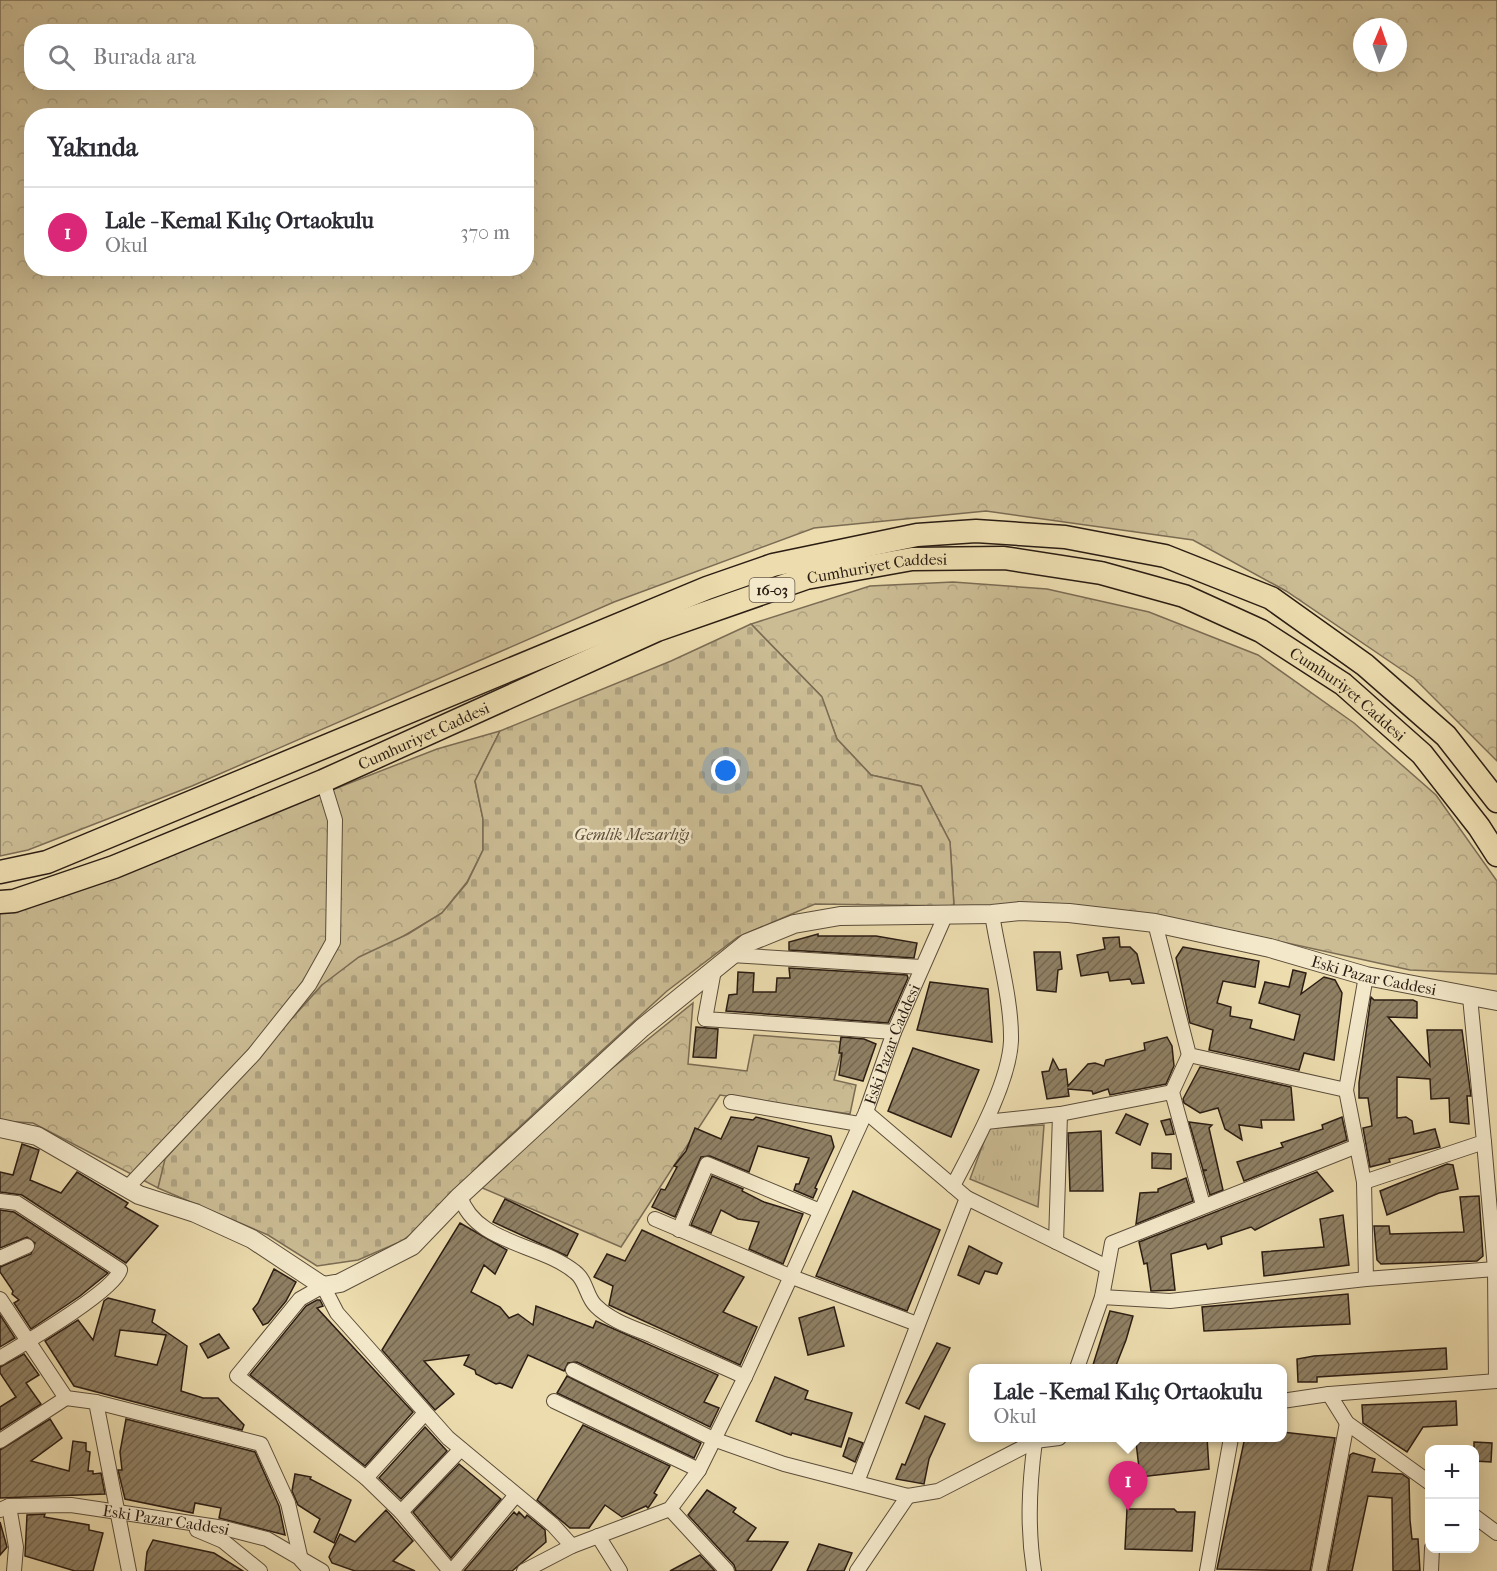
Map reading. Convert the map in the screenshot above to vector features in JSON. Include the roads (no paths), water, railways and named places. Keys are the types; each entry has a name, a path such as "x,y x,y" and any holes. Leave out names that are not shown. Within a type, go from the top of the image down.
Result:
{"main road":[{"name":"Cumhuriyet Caddesi","path":"0,872 47,862 676,601 773,565 893,538 976,531 1065,537 1165,556 1271,598 1365,665 1446,736 1497,801"},
{"name":"Cumhuriyet Caddesi","path":"0,902 14,901 114,867 323,781 657,630 806,578 912,559 1004,558 1101,573 1184,596 1261,631 1342,684 1422,754 1479,827 1497,855"}],"street":[{"path":"127,1188 254,1054 309,985 333,942 335,820 323,781"},
{"name":"Eski Pazar Caddesi","path":"670,1509 699,1470 746,1377 862,1118 894,1032 946,915 1020,911 1155,923 1270,948 1366,976 1497,1001"},
{"path":"953,1186 986,1122 1009,1058 1011,1041 992,914"},
{"path":"516,1495 451,1571 401,1512 366,1478 237,1376 300,1299 323,1286 340,1283 412,1246 460,1196 642,1028 747,943 805,922 840,916 946,915"},
{"path":"1155,923 1189,1055 1172,1092 1203,1205"},
{"path":"731,955 921,967"},
{"path":"714,970 705,1019 894,1032"},
{"path":"1366,976 1346,1090 1364,1182 1366,1279"},
{"path":"1287,1400 1329,1394 1497,1381 1495,1269 1470,997 1497,988"},
{"path":"1189,1055 1346,1090"},
{"path":"986,1122 1060,1113 1172,1092"},
{"path":"731,1102 862,1118 967,1198 1107,1267"},
{"path":"1056,1242 1060,1113"},
{"path":"0,1128 37,1136 139,1195 195,1213 252,1239 323,1286 337,1313 425,1413 461,1449 554,1525 572,1546"},
{"path":"1364,1182 1484,1142"},
{"path":"1078,1364 1102,1297 1112,1243 1203,1205 1357,1146"},
{"path":"679,1230 707,1164 820,1211"},
{"path":"460,1196 465,1212 489,1231 545,1255 575,1272 586,1283 594,1305 617,1320 746,1377"},
{"path":"857,1482 967,1198"},
{"path":"0,1201 17,1203 120,1270 118,1277 99,1293 0,1358"},
{"path":"655,1219 792,1277 917,1324"},
{"path":"0,1258 27,1245"},
{"path":"1102,1297 1170,1301 1366,1279 1495,1269"},
{"path":"0,1299 66,1398"},
{"path":"573,1371 713,1439 784,1464 908,1496 938,1491 1030,1442"},
{"path":"1329,1394 1347,1423 1425,1479"},
{"path":"0,1441 66,1398 96,1402 261,1444 288,1503 299,1565 310,1571"},
{"path":"554,1401 699,1470"},
{"path":"96,1402 129,1571"},
{"path":"366,1478 425,1413"},
{"path":"1319,1571 1347,1423"},
{"path":"1034,1571 1028,1516 1036,1442"},
{"path":"1207,1571 1230,1442"},
{"path":"401,1512 461,1449"},
{"path":"857,1571 908,1496"},
{"name":"Eski Pazar Caddesi","path":"4,1508 72,1505 117,1510 267,1539 299,1565 322,1571"},
{"path":"4,1508 16,1547 14,1571"},
{"path":"524,1571 572,1546 670,1509 727,1571"},
{"path":"1479,1520 1497,1533"},
{"path":"176,1521 223,1541 260,1571"},
{"path":"598,1536 620,1571"},
{"path":"1431,1571 1432,1553"}],"place":[{"name":"Lale - Kemal Kılıç Ortaokulu","path":"1128,1511"}],"park label":[{"name":"Gemlik Mezarlığı","path":"632,834"}]}
